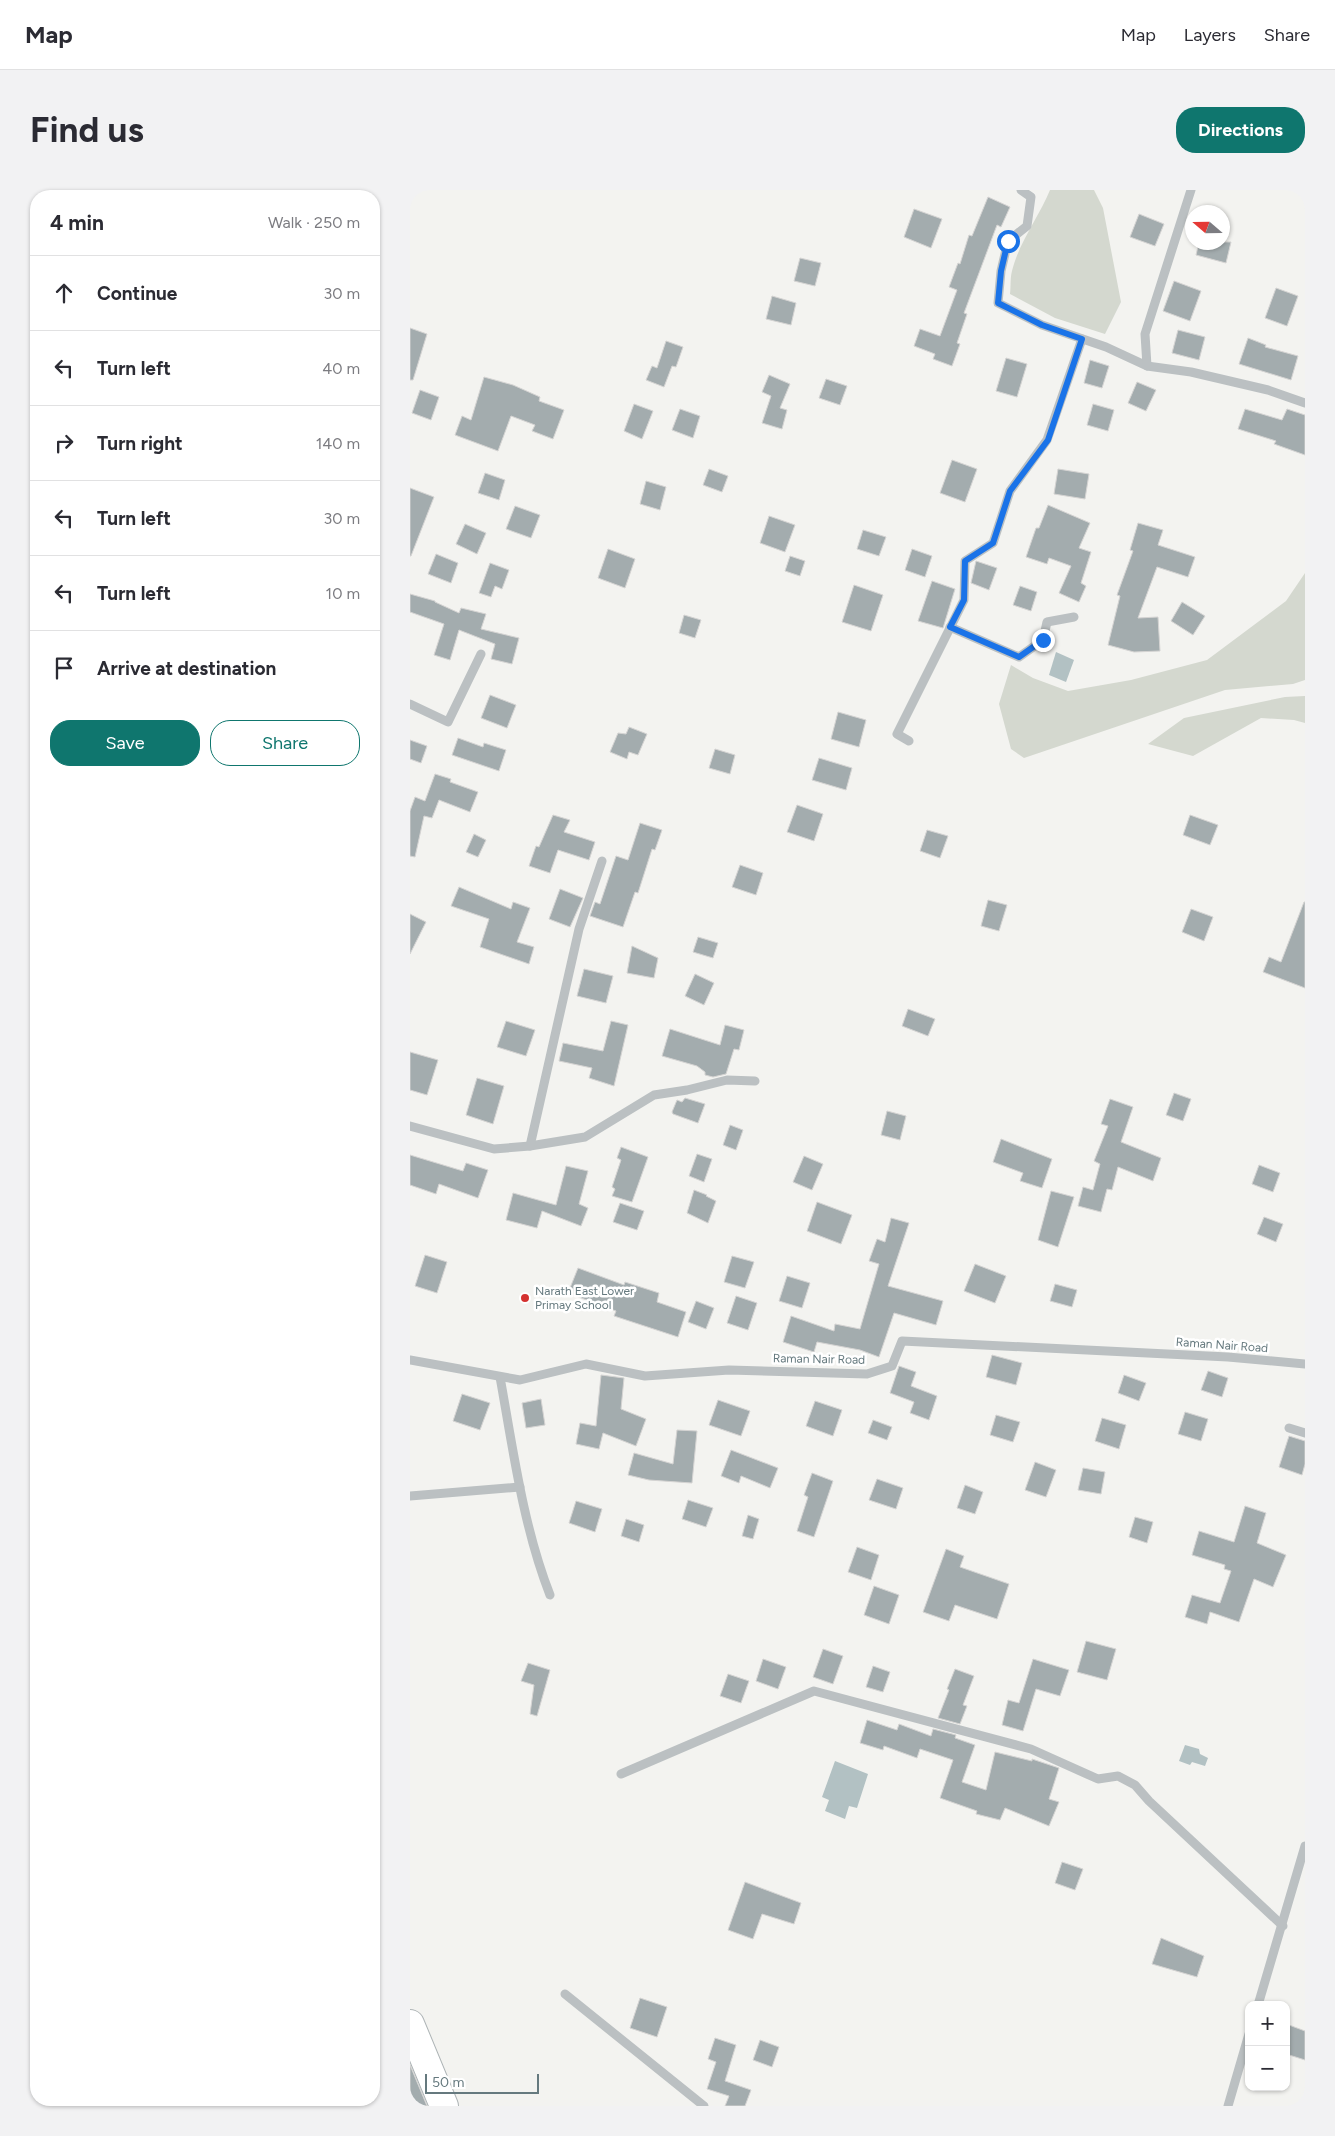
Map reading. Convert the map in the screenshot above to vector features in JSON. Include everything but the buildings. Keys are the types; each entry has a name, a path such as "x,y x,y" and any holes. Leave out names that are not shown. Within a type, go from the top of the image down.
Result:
{"main road":[{"path":"410,2031 444,2106"}],"street":[{"path":"1021,190 1031,197 1027,226 1008,241 1001,271 998,303 1042,325 1106,347 1147,366 1191,372 1268,390 1305,403"},
{"path":"1147,366 1145,334 1191,190"},
{"path":"909,741 897,734 964,600 965,561 993,543 1010,491 1048,440 1082,339"},
{"path":"950,627 1019,657 1043,640 1047,622 1074,617"},
{"path":"410,704 448,722 481,654"},
{"path":"530,1146 579,929 602,862"},
{"path":"410,1126 494,1149 530,1146 585,1137 654,1095 687,1090 727,1080 755,1081"},
{"name":"Raman Nair Road","path":"410,1360 520,1380 586,1364 645,1376 730,1370 866,1374 892,1366 902,1340 1228,1357 1305,1364"},
{"path":"500,1377 520,1487 540,1569 550,1595"},
{"path":"1289,1428 1305,1433"},
{"path":"410,1496 520,1487"},
{"path":"621,1774 814,1691 1031,1750 1098,1779 1118,1776 1135,1786 1149,1802 1283,1926"},
{"path":"1259,2001 1283,1926 1305,1846"},
{"path":"565,1994 704,2106"},
{"path":"1228,2106 1246,2046"}],"shaded area":[{"path":"1050,190 1094,190 1103,208 1121,302 1105,334 1055,318 1010,294 1011,274 1015,260"},
{"path":"1305,573 1305,680 1293,684 1225,690 1024,758 1011,749 999,704 1011,665 1033,678 1068,691 1131,680 1207,660 1286,601"},
{"path":"1056,652 1074,660 1066,682 1049,675"},
{"path":"1305,696 1305,723 1294,720 1261,718 1193,756 1148,744 1184,718 1285,697"},
{"path":"1185,1745 1199,1749 1200,1754 1208,1758 1205,1766 1192,1762 1190,1765 1179,1761"},
{"path":"835,1761 868,1774 857,1808 849,1806 845,1819 825,1811 829,1800 822,1797"}],"place":[{"name":"Narath East Lower Primay School","path":"525,1298"}],"route":[{"path":"1008,241 1001,271 998,303 1042,325 1082,339 1048,440 1010,491 993,543 965,561 964,600 950,627 1019,657 1043,640"}]}
